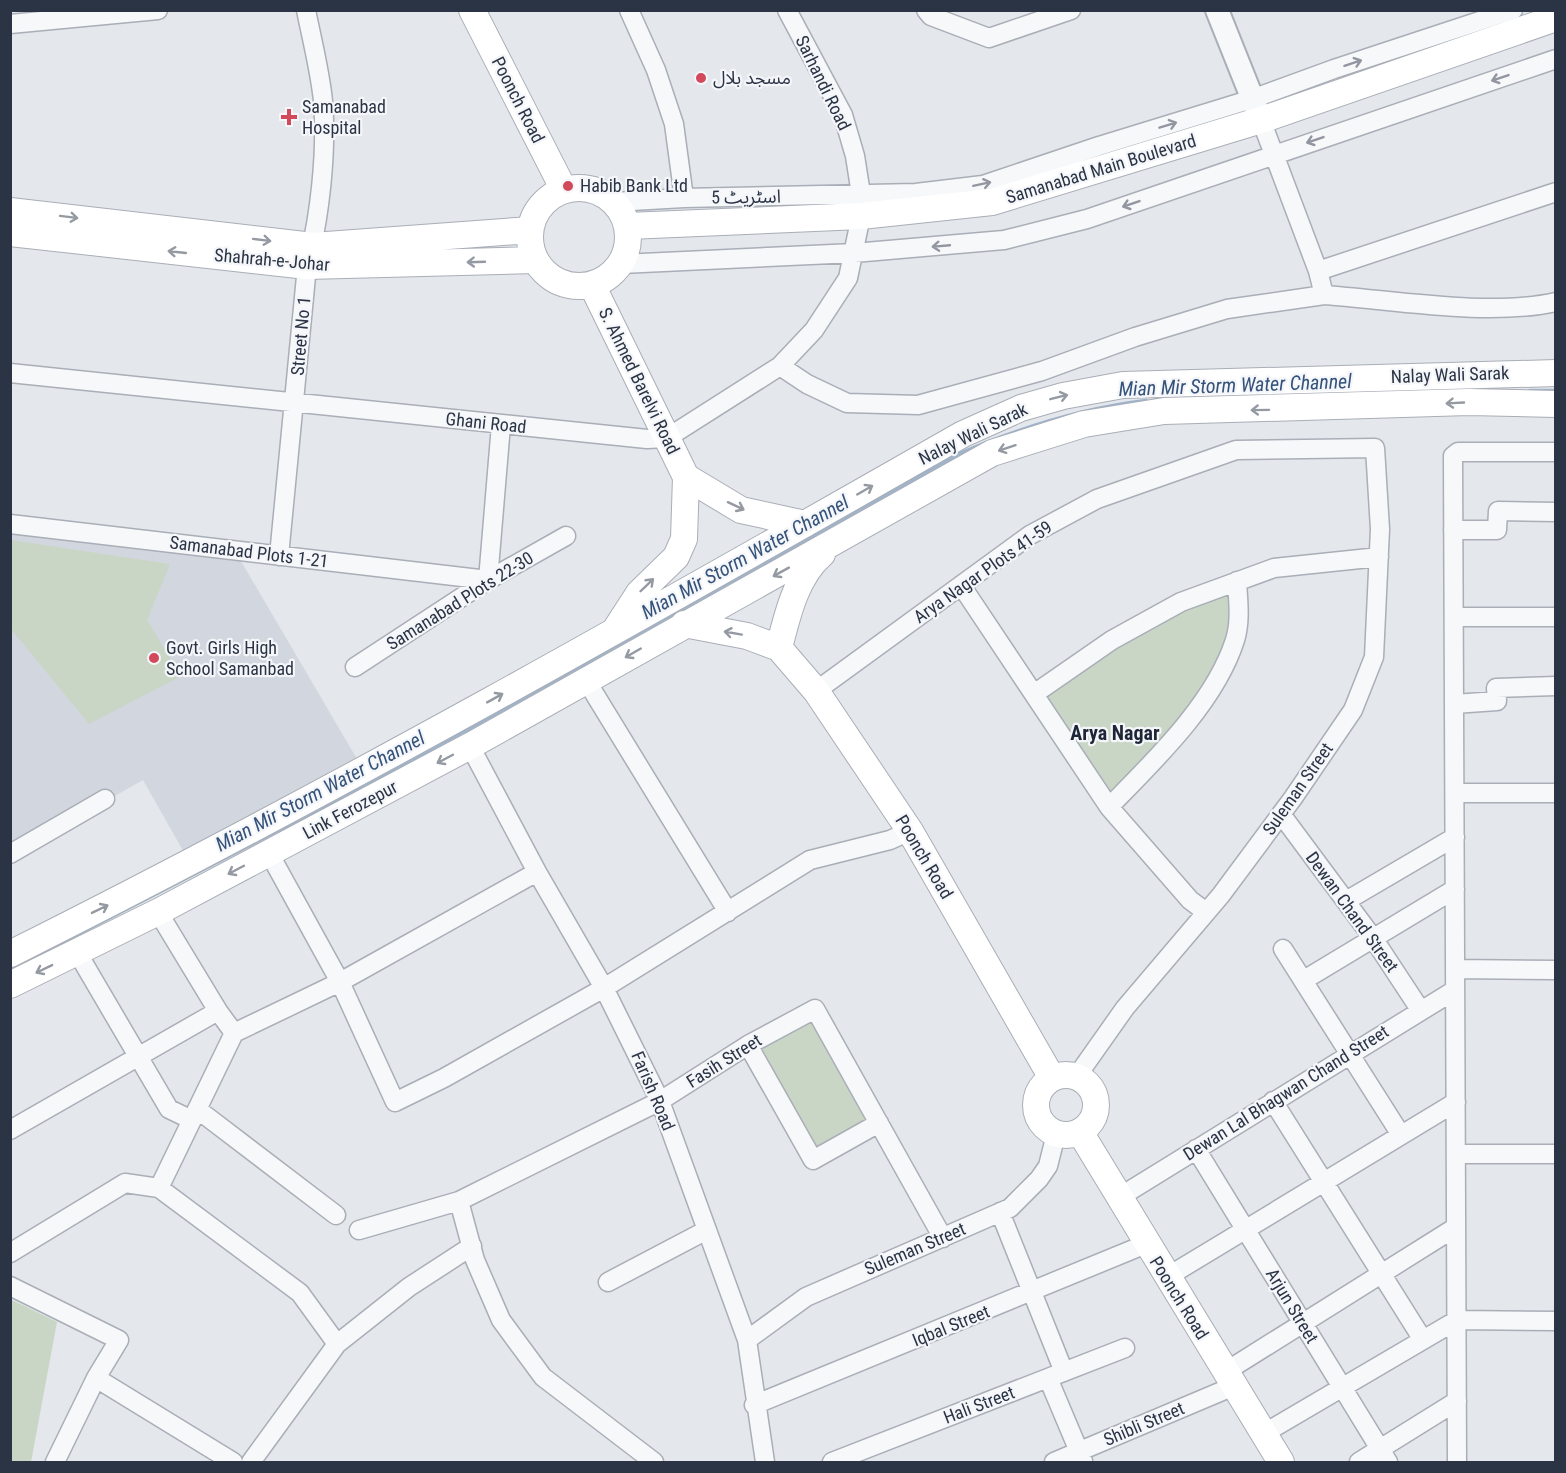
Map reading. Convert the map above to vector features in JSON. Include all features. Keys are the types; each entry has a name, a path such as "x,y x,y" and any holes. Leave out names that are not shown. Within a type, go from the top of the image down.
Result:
{"main road":[{"name":"Poonch Road","path":"472,10 564,190"},
{"name":"Samanabad Main Boulevard","path":"1263,126 1556,18"},
{"name":"Samanabad Main Boulevard","path":"626,244 859,223 1006,199 1263,126 1556,35"},
{"path":"582,188 599,192 614,202 626,244 604,281 575,287 559,283 545,274 535,260 530,245 530,230 541,205 564,190 582,188"},
{"name":"Shahrah-e-Johar","path":"10,211 310,256 530,230"},
{"name":"Shahrah-e-Johar","path":"10,233 310,256 535,260"},
{"name":"S. Ahmed Barelvi Road","path":"592,285 686,477 684,539 676,557 639,593 613,632"},
{"path":"1497,373 1497,403"},
{"name":"Nalay Wali Sarak","path":"613,632 963,434 1022,408 1063,396 1123,385 1497,373 1556,374"},
{"name":"Nalay Wali Sarak","path":"684,624 838,541 992,453 1084,424 1164,411 1497,403 1556,404"},
{"name":"S. Ahmed Barelvi Road","path":"686,477 741,510 805,524"},
{"path":"779,648 787,617 799,587 816,560 838,541"},
{"name":"Poonch Road","path":"684,624 747,636 779,648 816,691 910,831 1052,1078"},
{"name":"Link Ferozepur","path":"10,985 166,908 470,746 684,624"},
{"name":"Link Ferozepur","path":"10,954 162,878 613,632"},
{"path":"162,878 166,908"},
{"path":"1069,1074 1077,1076 1092,1089 1096,1098 1094,1118 1068,1133 1046,1128 1038,1119 1035,1107 1037,1095 1043,1085 1052,1078 1069,1074"},
{"name":"Poonch Road","path":"1068,1133 1118,1198 1281,1462"}],"street":[{"path":"10,24 158,10"},
{"name":"Street No 1","path":"279,556 323,150 323,101 306,10"},
{"path":"629,10 656,70 674,124 684,198"},
{"name":"Sarhandi Road","path":"787,10 843,115 855,156 859,223"},
{"path":"926,10 931,16 989,38 1071,10"},
{"path":"1217,10 1318,271 1324,295"},
{"path":"626,244 859,223 1004,240 1087,219 1263,126 1513,10"},
{"path":"1263,126 1556,59"},
{"path":"1318,271 1556,192"},
{"name":"اسٹریٹ 5","path":"614,202 684,198 859,223"},
{"path":"667,438 780,366 832,307 848,279 859,223"},
{"path":"780,366 807,384 847,403 918,405 1042,371 1135,337 1227,309 1324,295 1483,307 1537,306 1556,302"},
{"name":"Ghani Road","path":"10,373 295,401 501,425 647,439 667,438"},
{"path":"488,580 501,425"},
{"name":"Suleman Street","path":"1077,1076 1125,1008 1206,912 1281,814 1353,711 1374,657 1380,529 1375,447"},
{"name":"Arya Nagar Plots 41-59","path":"816,691 1030,535 1097,499 1236,450 1375,447"},
{"path":"1457,1462 1453,456 1458,452 1556,452"},
{"path":"1453,530 1497,530 1498,511 1556,512"},
{"name":"Samanabad Plots 1-21","path":"10,524 488,580"},
{"name":"Samanabad Plots 22-30","path":"355,668 488,580 566,536"},
{"path":"1034,694 1112,640 1181,602 1274,568 1379,557"},
{"path":"1109,807 1153,762 1207,696 1226,663 1238,627 1237,581"},
{"path":"961,585 1109,807 1190,900 1206,912"},
{"path":"1454,617 1556,617"},
{"path":"586,680 728,912"},
{"path":"1454,704 1497,701 1496,688 1556,686"},
{"name":"Farish Road","path":"470,746 537,872 604,988 660,1101 705,1231 747,1340 754,1405 765,1462"},
{"path":"1455,793 1556,793"},
{"path":"10,854 105,800"},
{"name":"Dewan Chand Street","path":"1281,814 1373,938 1421,1011"},
{"path":"269,853 340,982 395,1102 444,1078 604,988 810,860 890,840 910,831"},
{"path":"1346,901 1455,837"},
{"path":"159,1188 234,1033 340,982 537,872"},
{"path":"1304,980 1455,889"},
{"path":"166,908 218,1011 234,1033"},
{"path":"1283,949 1401,1135"},
{"path":"77,952 169,1109 195,1115 336,1215"},
{"path":"1455,969 1556,969"},
{"name":"Dewan Lal Bhagwan Chand Street","path":"1118,1198 1455,990"},
{"name":"Fasih Street","path":"359,1230 459,1201 660,1101 748,1045 815,1009 943,1238"},
{"path":"10,1130 218,1011"},
{"path":"748,1045 813,1160 879,1123"},
{"path":"1273,1101 1422,1340"},
{"path":"1167,1277 1456,1102"},
{"name":"Suleman Street","path":"747,1340 806,1297 1010,1208 1039,1179 1068,1133"},
{"name":"Arjun Street","path":"1196,1149 1383,1456"},
{"path":"1456,1154 1556,1154"},
{"path":"10,1253 125,1183 159,1188 300,1293 337,1344"},
{"path":"459,1201 472,1246 501,1320 543,1377 654,1462"},
{"path":"1000,1212 1032,1292 1082,1457"},
{"name":"Shibli Street","path":"1054,1462 1082,1457 1229,1379 1303,1324 1456,1227"},
{"path":"608,1282 705,1231"},
{"name":"Iqbal Street","path":"754,1405 1146,1244"},
{"path":"251,1462 337,1344 409,1287 472,1246"},
{"path":"10,1286 119,1340 96,1378 58,1461"},
{"path":"1263,1434 1456,1320 1556,1321"},
{"name":"Hali Street","path":"832,1462 1125,1348"},
{"path":"96,1378 233,1462"},
{"path":"1359,1462 1383,1456 1457,1401"}],"shaded area":[{"name":"Govt. Girls High School Samanbad","path":"11,527 238,556 357,759 186,856 143,780 11,855"}],"green space":[{"path":"10,540 170,564 147,620 181,676 89,724 11,629"},
{"path":"1236,583 1232,638 1217,670 1108,809 1023,691"},
{"path":"815,1009 879,1123 813,1160 748,1045"},
{"path":"10,1299 57,1322 31,1462 11,1462"}],"waterway":[{"name":"Mian Mir Storm Water Channel","path":"1530,391 1556,391"},
{"name":"Mian Mir Storm Water Channel","path":"10,969 407,763 955,456 1049,421 1097,409 1146,401"}],"place":[{"name":"مسجد بلال","path":"701,78"},
{"name":"Samanabad Hospital","path":"289,117"},
{"name":"Habib Bank Ltd","path":"568,186"},
{"name":"Govt. Girls High School Samanbad","path":"154,658"}],"district":[{"name":"Arya Nagar","path":"1115,733"}]}
